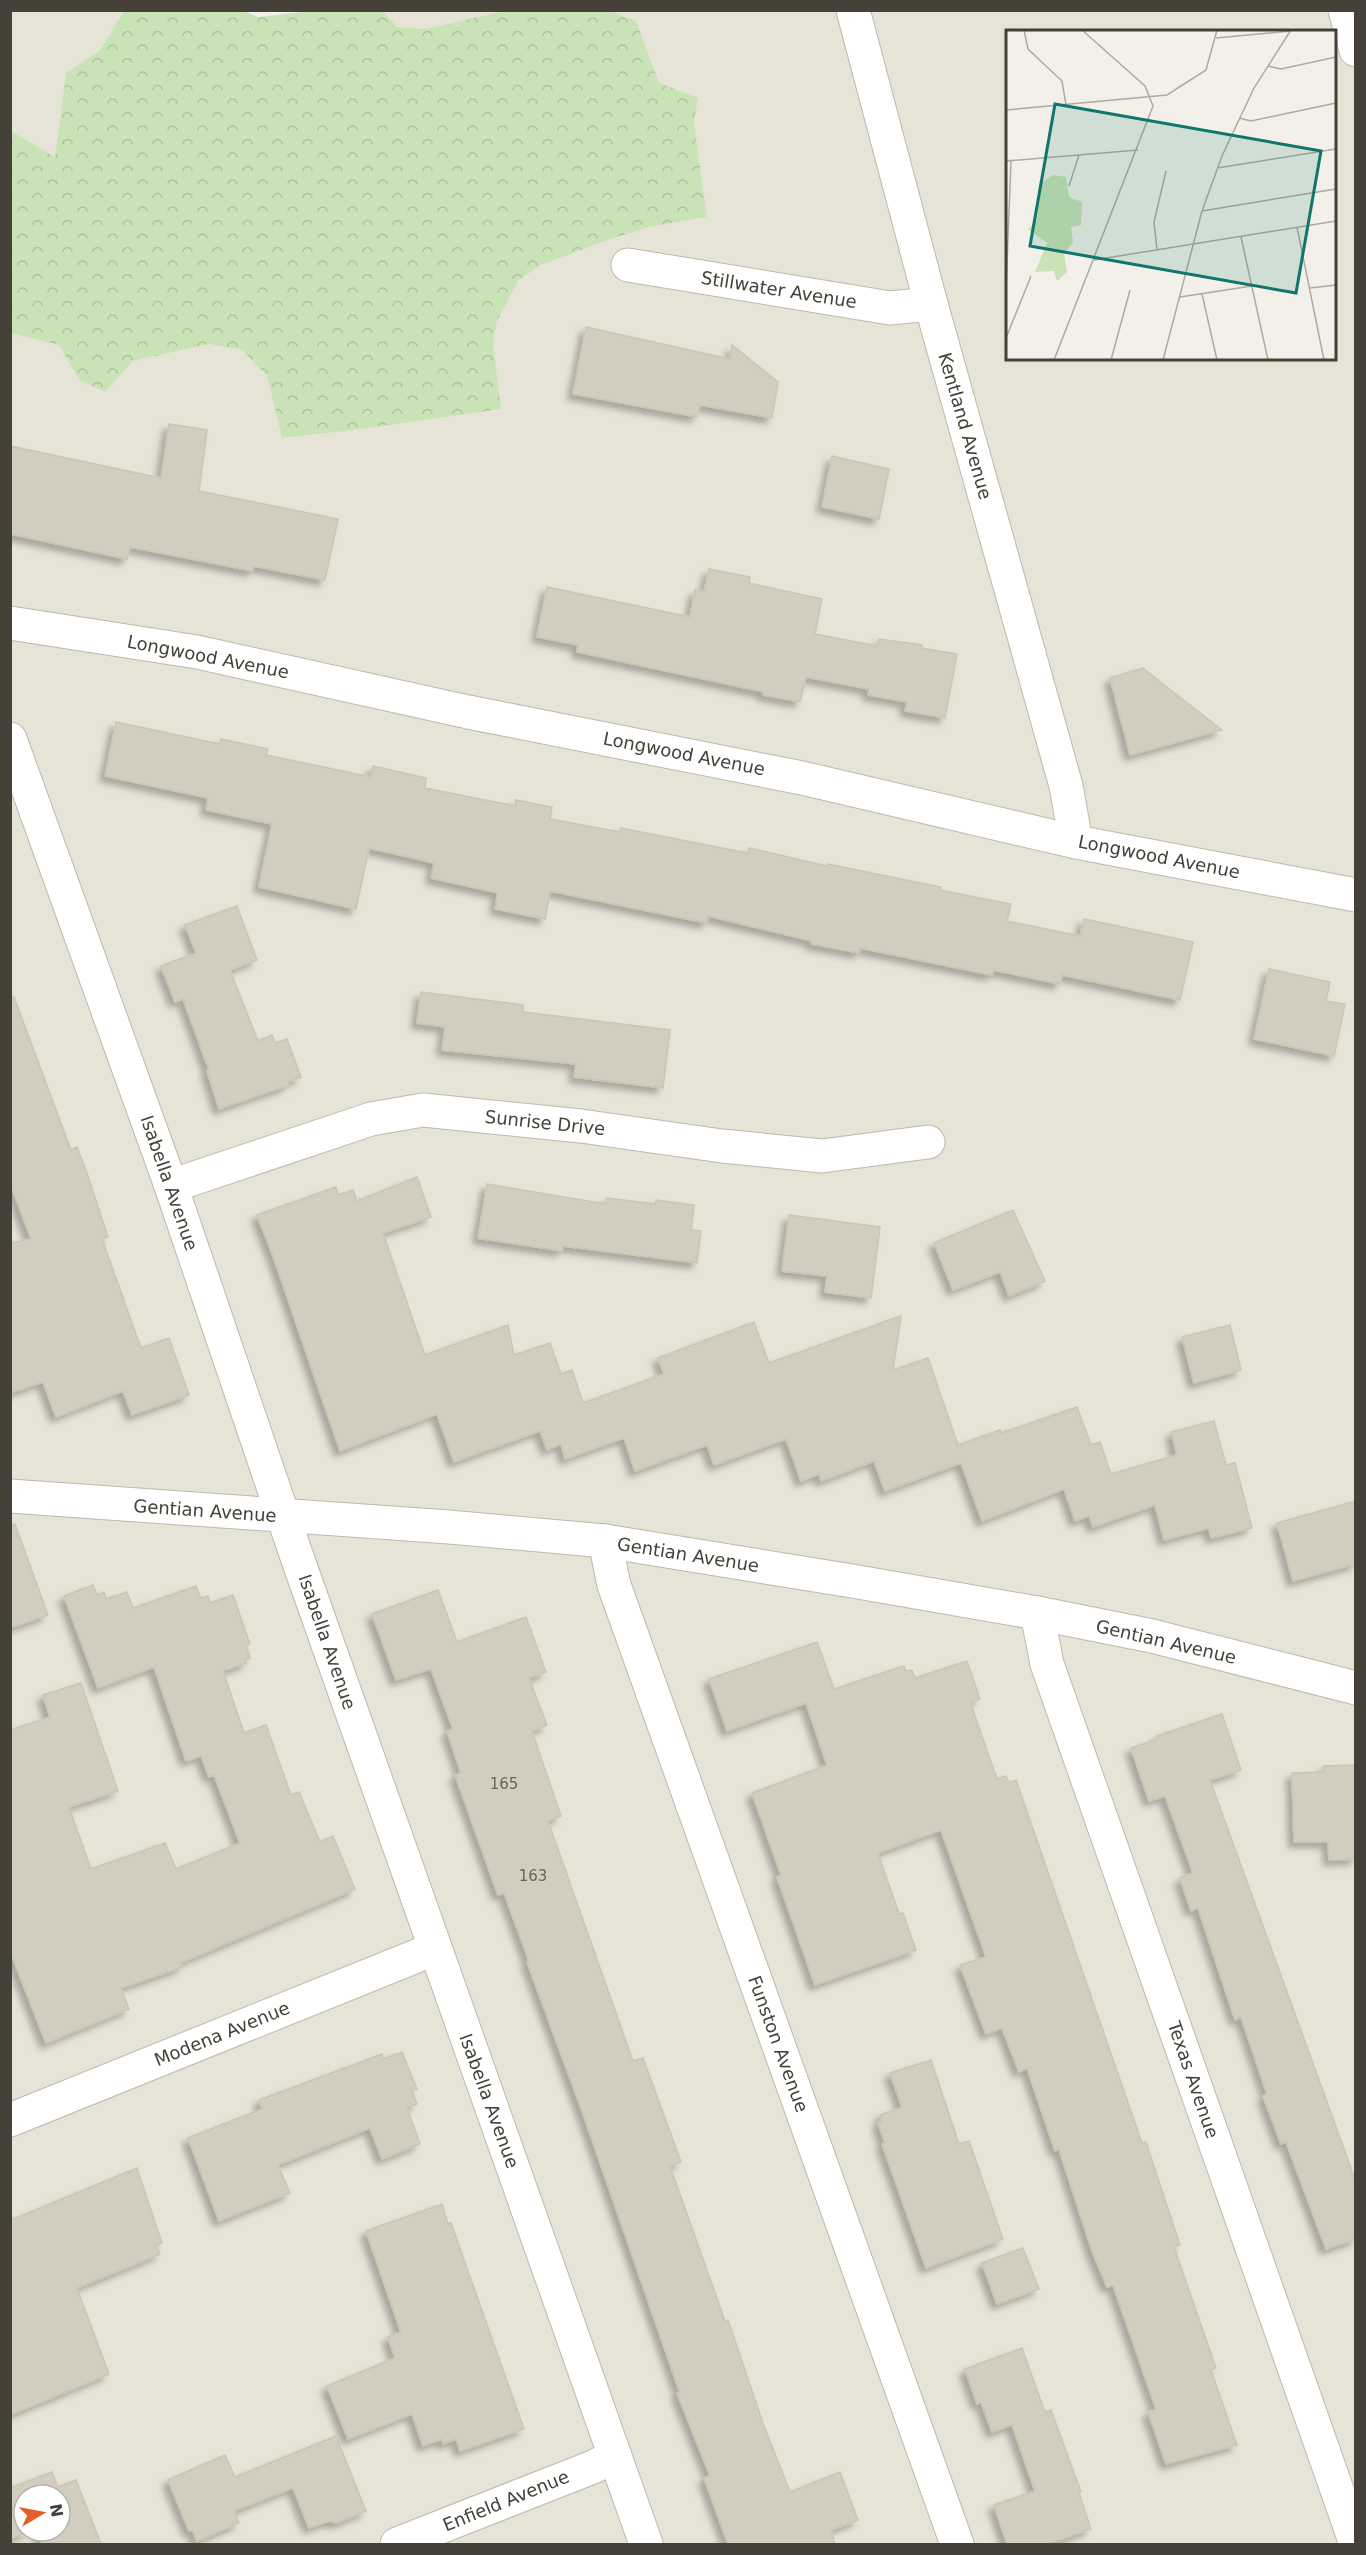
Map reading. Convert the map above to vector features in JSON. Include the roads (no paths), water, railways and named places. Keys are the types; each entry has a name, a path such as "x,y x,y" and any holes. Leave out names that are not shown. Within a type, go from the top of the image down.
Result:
{"street":[{"name":"Kentland Avenue","path":"853,10 931,304 1066,786 1076,842"},
{"path":"1345,10 1356,50"},
{"name":"Stillwater Avenue","path":"628,265 890,308 931,304"},
{"name":"Longwood Avenue","path":"10,623 197,652 468,712 802,778 1076,842 1356,895"},
{"name":"Isabella Avenue","path":"10,739 171,1186 282,1517 646,2544"},
{"name":"Sunrise Drive","path":"171,1186 371,1119 423,1110 581,1126 722,1146 822,1156 928,1142"},
{"name":"Gentian Avenue","path":"10,1496 449,1527 605,1541 1037,1613 1152,1636 1356,1688"},
{"name":"Funston Avenue","path":"605,1541 614,1585 957,2544"},
{"name":"Texas Avenue","path":"1037,1613 1047,1664 1356,2544"},
{"name":"Modena Avenue","path":"10,2121 434,1949"},
{"name":"Enfield Avenue","path":"397,2544 593,2467 615,2456"}]}
